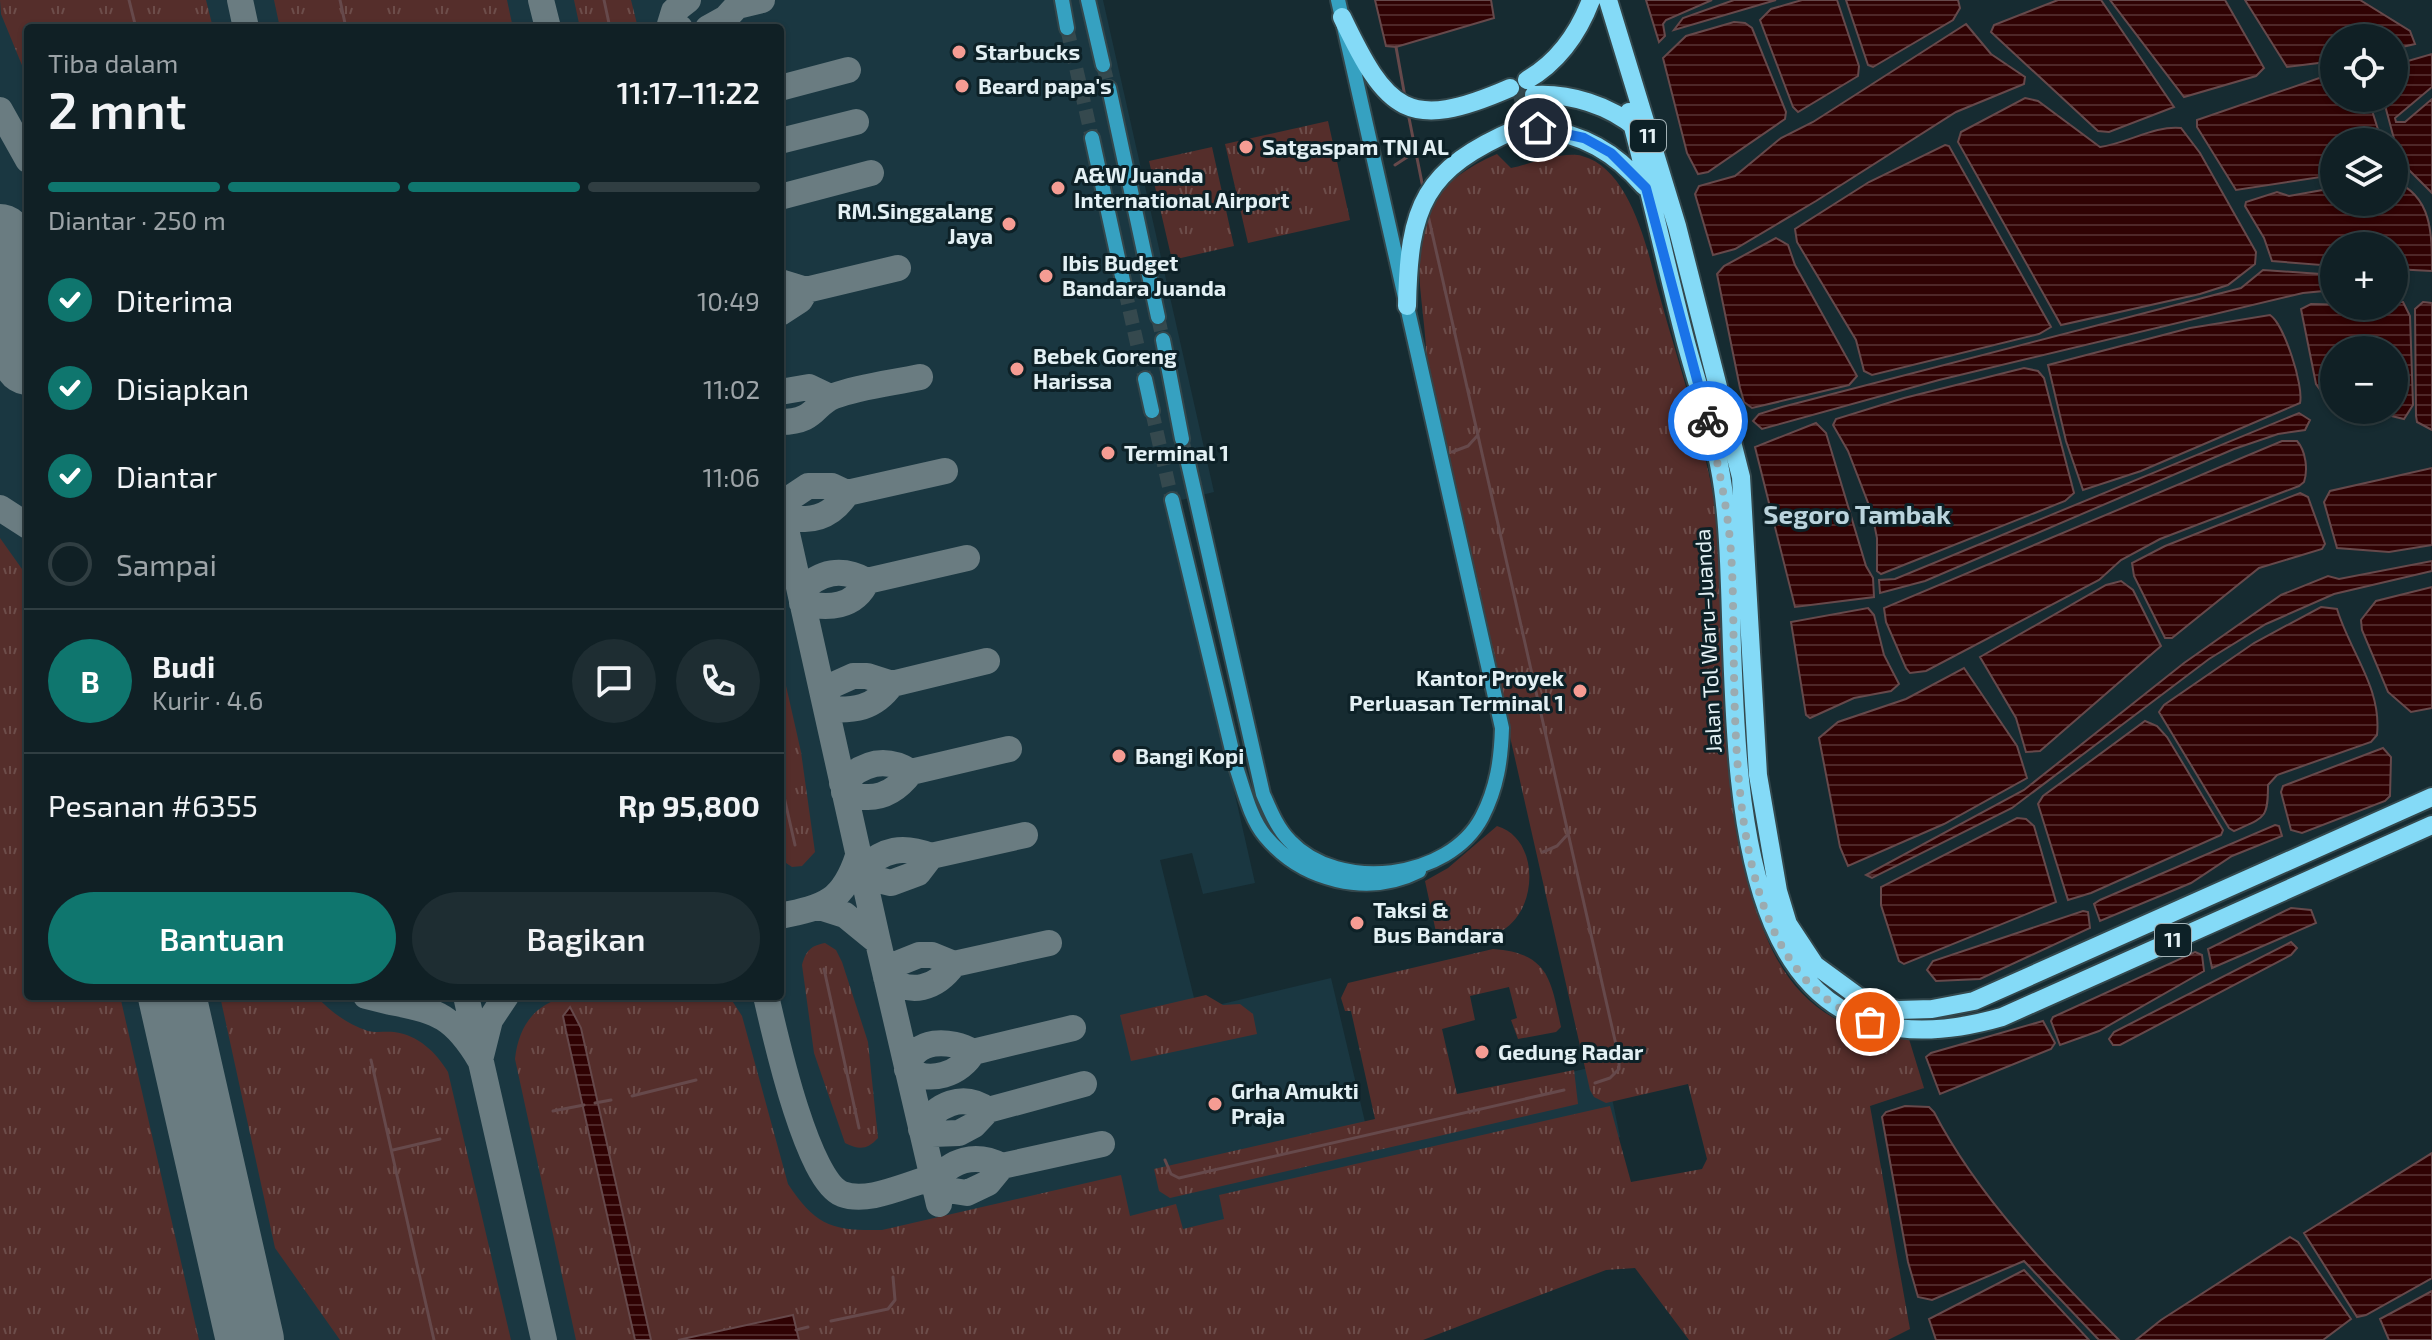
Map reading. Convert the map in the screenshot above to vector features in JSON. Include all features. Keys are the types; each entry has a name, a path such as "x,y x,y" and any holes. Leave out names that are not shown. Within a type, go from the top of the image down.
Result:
{"highway":[{"path":"1521,91 1563,50 1577,30 1591,0"},
{"name":"Jalan Tol Waru–Juanda","path":"1608,0 1677,226 1741,477 1750,600 1751,702 1758,775 1778,891 1796,937 1827,977 1867,1003 1884,1009 1932,1009 1974,1001 2432,797"},
{"path":"1340,9 1367,68 1397,101 1418,111 1435,112 1521,91 1565,96 1603,109 1633,125 1650,142"},
{"name":"Jalan Tol Waru–Juanda","path":"1620,46 1622,84 1646,188 1723,484 1731,555 1736,750 1760,892 1782,947 1805,980 1820,995 1852,1016 1888,1028 1956,1028 2002,1017 2432,825"},
{"path":"1407,306 1408,257 1418,207 1431,187 1480,146 1519,128"},
{"path":"1538,128 1584,138 1611,153 1646,188"}],"street":[{"path":"1062,0 1067,28"},
{"path":"1088,0 1103,65"},
{"path":"1172,500 1236,767 1249,806 1264,835 1311,871 1344,883 1376,885 1406,878 1464,842 1482,818 1500,770 1502,728 1340,9"},
{"path":"1109,88 1158,317"},
{"path":"1092,138 1125,290"},
{"path":"1163,340 1182,439"},
{"path":"1145,379 1152,411"},
{"path":"1188,463 1263,794 1274,820 1291,842 1315,860 1347,871 1376,872 1430,865"},
{"path":"1236,767 1247,725"}],"shaded area":[{"path":"0,0 1103,0 1214,492 1169,503 1255,883 1203,894 1192,853 1160,860 1197,1010 1331,978 1365,1122 1605,1064 1620,1137 1135,1340 0,1340"},
{"path":"1375,0 1491,0 1494,18 1396,47 1386,46"},
{"path":"1646,0 1712,0 1666,20 1663,24 1665,36 1659,42"},
{"path":"1734,0 1776,0 1674,30 1683,18"},
{"path":"1802,0 1837,0 1859,66 1858,76 1798,112 1793,107 1760,20 1771,9"},
{"path":"1846,0 1958,0 1960,8 1953,20 1873,67 1868,65"},
{"path":"2058,0 2101,0 2174,107 2109,132 2098,131 1991,32 1994,25"},
{"path":"2110,0 2225,0 2264,68 2256,76 2184,97"},
{"path":"2245,0 2360,0 2399,24 2320,24 2320,63 2287,67"},
{"path":"1734,22 1745,23 1752,28 1786,112 1785,119 1708,172 1698,174 1687,153 1663,58 1686,36"},
{"path":"1966,24 1991,54 2025,77 2024,84 1956,112 1735,249 1713,255 1695,194 1699,186 1735,176 1781,138 1813,122"},
{"path":"2408,30 2410,31 2415,44 2408,46"},
{"path":"2432,54 2432,87 2408,107 2408,61"},
{"path":"2320,78 2320,112 2372,112 2378,128 2320,128 2320,177 2236,190 2197,127 2197,120"},
{"path":"2025,98 2038,101 2100,147 2161,129 2181,128 2200,153 2256,252 2255,264 2228,285 2200,294 2061,325 1958,142 1961,132"},
{"path":"2432,99 2432,193 2408,169 2408,128 2391,128 2387,112 2402,112 2395,118 2396,122 2405,122"},
{"path":"1945,145 1949,146 2051,327 2039,334 1872,375 1864,371 1856,340 1797,242 1795,229 1869,182"},
{"path":"2408,189 2423,206 2427,217 2432,271 2408,270 2408,232 2320,232 2320,265 2272,261 2264,238 2245,206 2246,202 2277,192 2289,196 2320,190 2320,216 2408,216"},
{"path":"1776,238 1788,245 1795,265 1857,376 1849,385 1752,408 1744,402 1740,388 1717,274 1724,266"},
{"path":"2263,270 2320,274 2320,291 1939,380 1762,429 1753,421 1759,414 1782,407 2241,288"},
{"path":"2423,302 2432,303 2432,430 2417,422 2416,416 2415,309"},
{"path":"2311,304 2320,304 2320,320 2408,320 2408,312 2413,405 2408,413 2408,336 2320,336 2320,390 2316,384 2301,309"},
{"path":"2270,315 2281,330 2292,356 2300,403 2141,471 2083,490 2066,441 2048,365 2190,328"},
{"path":"2024,368 2038,371 2044,378 2074,493 2065,501 1881,574 1877,571 1877,538 1872,513 1848,451 1833,425 1836,419 1904,398"},
{"path":"2299,413 2310,420 2305,430 2278,434 2234,449 1925,581 1880,593 1879,580 1895,579"},
{"path":"1816,423 1826,433 1866,566 1873,578 1874,597 1795,607 1755,447"},
{"path":"2282,441 2297,441 2302,450 2306,472 2304,482 2299,486 2160,539 2121,560 2099,580 1926,671 1910,673 1906,668 1886,622 1884,608"},
{"path":"2432,468 2432,545 2389,552 2337,548 2324,502 2330,491"},
{"path":"2300,493 2308,497 2325,544 2322,549 2259,568 2172,638 2165,638 2134,576 2132,563 2165,546"},
{"path":"2432,561 2432,571 2334,594 2266,624 2209,659 2012,808 1872,878 1866,875 2024,790 2184,663 2281,595 2328,576 2339,579"},
{"path":"2121,581 2133,590 2161,646 2040,751 2026,752 2016,718 1980,657 2106,585"},
{"path":"2432,587 2432,708 2411,712 2388,692 2362,630 2361,620 2376,601"},
{"path":"2321,607 2337,609 2370,686 2375,702 2377,735 2371,742 2277,775 2268,785 2263,816 2234,831 2229,828 2159,712 2164,705 2254,643"},
{"path":"1868,608 1874,615 1884,655 1899,684 1891,691 1854,698 1810,718 1806,715 1791,622"},
{"path":"1964,668 2017,746 2027,778 1944,824 1848,866 1840,847 1819,738 1838,722 1906,699"},
{"path":"2145,721 2157,726 2167,737 2223,830 2221,835 2091,893 2068,900 2038,804 2043,796"},
{"path":"2383,748 2391,757 2390,796 2385,801 2302,833 2291,830 2281,792 2283,786"},
{"path":"2017,818 2026,819 2034,826 2056,902 1904,964 1899,961 1881,905 1881,887"},
{"path":"2275,825 2279,826 2282,836 2232,856 2191,883 2100,921 2094,904 2100,900"},
{"path":"2291,908 2311,910 2316,923 2212,968 2208,949"},
{"path":"2083,911 2088,912 2090,928 1980,979 1936,981 1927,970 1933,961"},
{"path":"2291,942 2297,948 2291,955 2120,1045 2113,1045 2109,1039 2114,1032"},
{"path":"2195,952 2202,955 2204,971 2099,1031 2060,1045 2051,1021 2053,1017"},
{"path":"570,1007 581,1028 651,1340 635,1340 563,1016"},
{"path":"2043,1021 2055,1043 2051,1049 1940,1094 1926,1057 1931,1053"},
{"path":"1905,1106 1929,1107 1934,1112 1994,1204 2043,1261 2119,1340 2099,1340 2024,1261 1932,1300 1918,1297 1908,1262 1882,1117 1886,1112"},
{"path":"2432,1153 2432,1278 2357,1317 2304,1233"},
{"path":"2290,1237 2298,1242 2351,1319 2323,1340 2136,1340 2161,1320"},
{"path":"2024,1270 2089,1340 1936,1340 1929,1319"},
{"path":"2432,1291 2432,1340 2389,1340 2380,1319"},
{"path":"793,1315 799,1340 678,1340"}],"green space":[{"path":"0,0 206,0 212,24 24,24 24,70 1,14"},
{"path":"274,0 507,0 512,24 279,24"},
{"path":"574,0 631,0 637,24 579,24"},
{"path":"1328,121 1350,220 1248,243 1225,144"},
{"path":"1212,147 1234,246 1172,260 1149,161"},
{"path":"1497,154 1511,168 1566,155 1582,156 1598,163 1612,176 1624,192 1641,230 1694,416 1717,515 1723,559 1722,628 1730,763 1741,844 1759,916 1771,948 1788,976 1809,1000 1836,1019 1869,1032 1909,1039 1924,1088 1870,1106 1910,1329 1888,1340 1689,1340 1635,1268 1606,1270 1423,1340 576,1340 515,1059 520,1036 530,1018 555,1000 732,1000 742,1016 788,1184 817,1217 850,1229 882,1230 1121,1175 1130,1216 1176,1204 1183,1229 1224,1219 1219,1195 1610,1106 1631,1182 1702,1169 1707,1159 1688,1084 1606,1103 1594,1097 1590,1090 1427,370 1419,273 1420,245 1425,219 1439,195 1462,173"},
{"path":"0,538 22,569 24,577 24,1000 121,1000 199,1340 0,1340"},
{"path":"784,677 801,752 815,852 802,866 792,867 784,862"},
{"path":"1497,826 1511,833 1527,857 1528,888 1524,904 1517,917 1499,932 1439,946 1425,881 1448,868"},
{"path":"825,943 836,950 842,962 868,1042 878,1138 863,1148 845,1143 814,1053 802,965 809,950"},
{"path":"1493,949 1526,956 1544,972 1550,983 1561,1027 1556,1032 1518,1039 1511,1020 1517,1018 1509,987 1470,996 1475,1020 1442,1029 1457,1094 1574,1070 1578,1104 1170,1198 1159,1191 1154,1169 1375,1119 1351,1011 1345,1011 1341,998 1348,983"},
{"path":"1206,995 1223,1005 1240,1004 1253,1014 1257,1034 1131,1061 1120,1015"},
{"path":"221,1000 320,1000 353,1025 368,1031 394,1032 411,1037 438,1058 448,1072 511,1340 340,1340 275,1248"}],"waterway":[{"path":"129,0 135,24"},
{"path":"340,0 345,24"},
{"path":"604,0 609,24"},
{"path":"1396,47 1405,97"},
{"path":"1408,113 1423,188"},
{"path":"1395,165 1415,152"},
{"path":"1428,215 1619,1058 1619,1069 1610,1078 1595,1083"},
{"path":"1452,452 1468,446 1478,435"},
{"path":"784,797 795,845"},
{"path":"1543,852 1557,846 1568,834"},
{"path":"824,969 859,1128"},
{"path":"371,1060 434,1340"},
{"path":"632,1096 696,1080"},
{"path":"1165,1160 1171,1174 1179,1178 1564,1090"},
{"path":"595,1103 611,1100"},
{"path":"553,1111 584,1105"},
{"path":"393,1150 440,1139"},
{"path":"831,1321 888,1309 895,1300 893,1277"},
{"path":"796,1330 808,1327"}],"taxiway":[{"path":"240,0 245,24"},
{"path":"541,0 547,24"},
{"path":"670,24 674,11 688,0"},
{"path":"715,24 737,6 762,0"},
{"path":"784,87 848,70"},
{"path":"0,110 24,153"},
{"path":"784,140 856,122"},
{"path":"784,196 871,173"},
{"path":"784,283 806,290 898,268"},
{"path":"0,339 7,269"},
{"path":"784,310 800,300 806,290"},
{"path":"784,422 808,416 834,396 920,377"},
{"path":"784,391 809,387 830,397"},
{"path":"784,502 808,486 832,486 847,493 945,471"},
{"path":"784,514 802,519 819,517 834,508 847,493"},
{"path":"0,508 24,523"},
{"path":"784,520 878,942"},
{"path":"800,592 815,579 832,573 849,574 867,581 967,558"},
{"path":"802,603 821,606 840,604 855,597 867,581"},
{"path":"823,695 833,685 853,676 867,676 892,684 987,661"},
{"path":"826,709 863,707 878,699 892,684"},
{"path":"844,792 864,797 881,795 897,787 911,772 1009,749"},
{"path":"842,783 858,771 875,764 892,764 911,772"},
{"path":"862,876 891,883 918,873 931,856 1025,835"},
{"path":"861,869 894,851 931,856"},
{"path":"784,915 820,905 839,893 858,856"},
{"path":"820,907 845,915 878,942 939,1204"},
{"path":"954,964 939,979 923,987 905,986 886,977 894,965 919,955 932,955 954,964 1049,943"},
{"path":"382,1000 407,1000"},
{"path":"467,1000 544,1340"},
{"path":"390,1002 444,1018 462,1034 480,1060 490,1020 503,1000"},
{"path":"767,1000 794,1104 817,1163 829,1183 842,1194 864,1197 932,1178"},
{"path":"973,1052 944,1043 925,1046 917,1051 907,1069 925,1076 944,1075 961,1066 973,1052 1073,1028"},
{"path":"988,1110 969,1102 951,1103 934,1113 921,1129 932,1134 959,1133 974,1125 988,1110 1084,1084"},
{"path":"935,1188 967,1193 988,1183 1002,1166 1102,1144"},
{"path":"934,1182 948,1168 964,1160 982,1160 1002,1166"},
{"path":"249,1332 249,1340"}],"runway":[{"path":"0,238 24,343"},
{"path":"173,1000 250,1340"}],"tunnel":[{"path":"1067,28 1092,138"},
{"path":"1103,65 1109,88"},
{"path":"1514,100 1534,95"},
{"path":"1125,290 1145,379"},
{"path":"1158,317 1163,340"},
{"path":"1152,411 1172,500"},
{"path":"1182,439 1188,463"}],"way so far":[{"path":"1708,421 1723,484 1731,555 1736,750 1760,892 1782,947 1805,980 1836,1006 1870,1022"}],"place":[{"name":"Starbucks","path":"959,52"},
{"name":"Beard papa's","path":"962,86"},
{"name":"Satgaspam TNI AL","path":"1246,147"},
{"name":"A&W Juanda International Airport","path":"1058,188"},
{"name":"RM.Singgalang Jaya","path":"1009,224"},
{"name":"Ibis Budget Bandara Juanda","path":"1046,276"},
{"name":"Bebek Goreng Harissa","path":"1017,369"},
{"name":"Terminal 1","path":"1108,453"},
{"name":"Kantor Proyek Perluasan Terminal 1","path":"1580,691"},
{"name":"Bangi Kopi","path":"1119,756"},
{"name":"Taksi & Bus Bandara","path":"1357,923"},
{"name":"Gedung Radar","path":"1482,1052"},
{"name":"Grha Amukti Praja","path":"1215,1104"}],"district":[{"name":"Segoro Tambak","path":"1857,515"}],"route":[{"path":"1538,128 1584,138 1611,153 1646,188 1708,421"}]}
